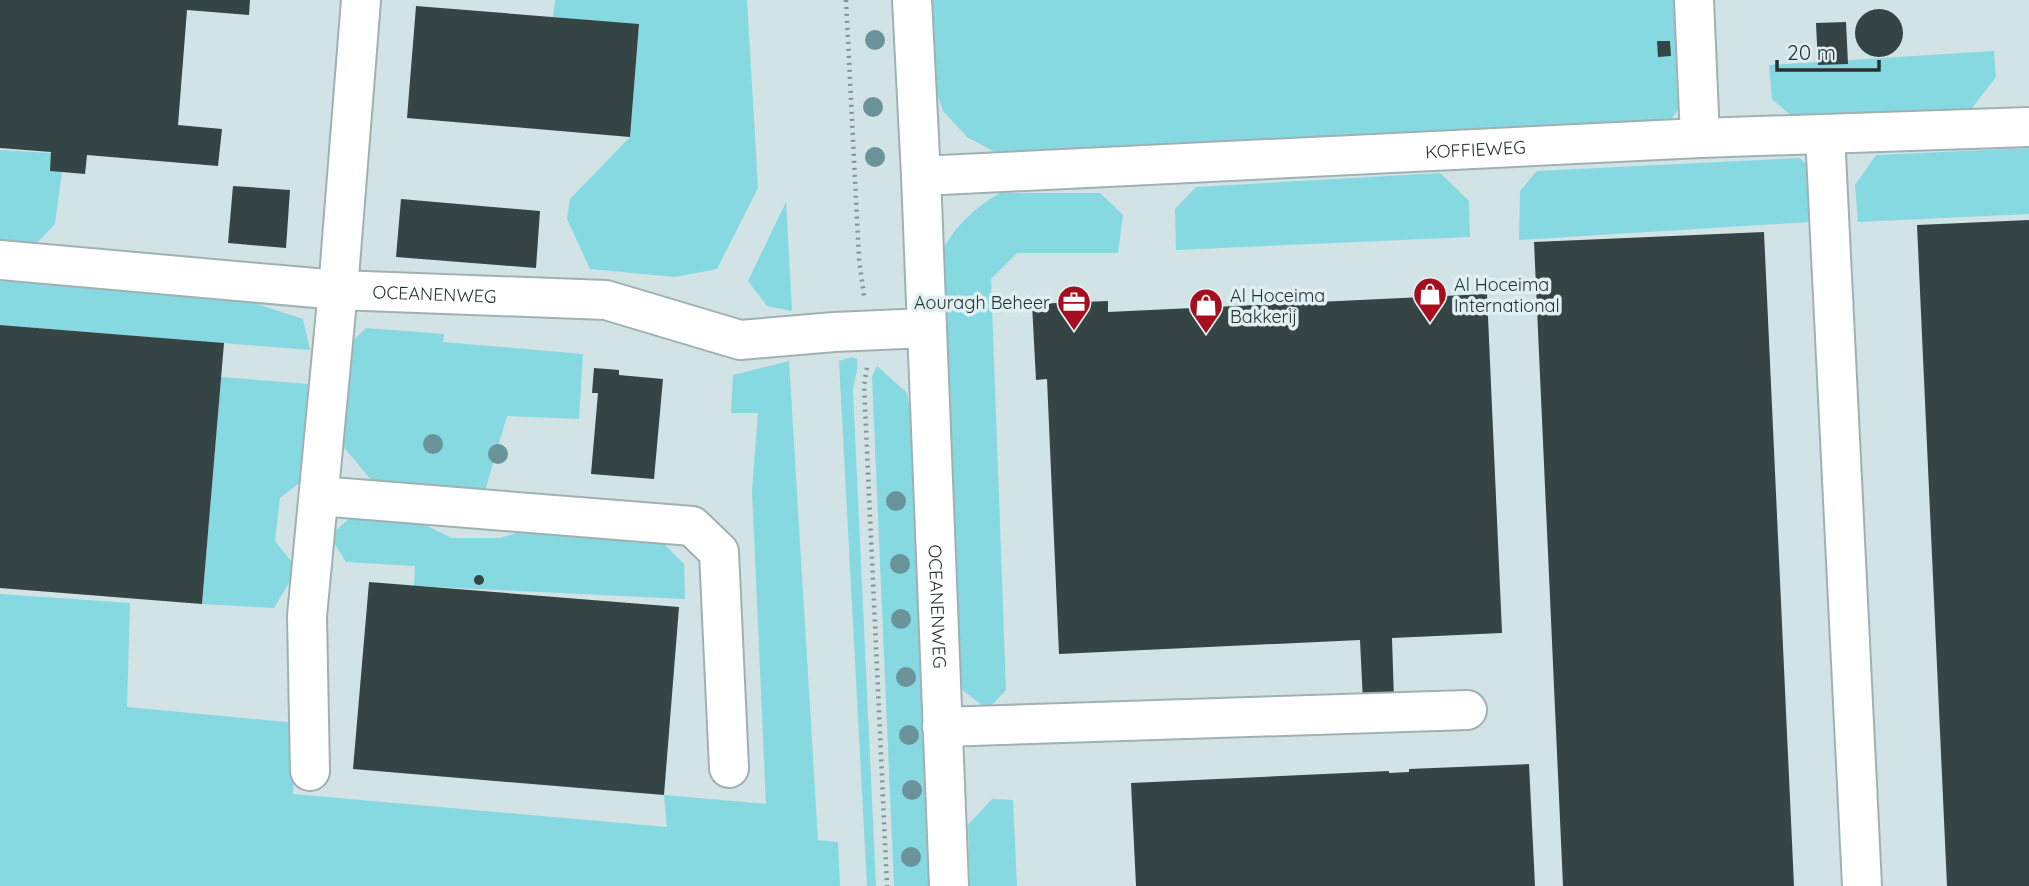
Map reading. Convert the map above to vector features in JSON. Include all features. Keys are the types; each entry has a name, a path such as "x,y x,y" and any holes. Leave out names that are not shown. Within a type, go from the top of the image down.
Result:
{"street":[{"path":"310,771 307,616 338,290 361,0"},
{"name":"OCEANENWEG","path":"912,0 949,886"},
{"path":"1694,0 1700,138"},
{"name":"KOFFIEWEG","path":"921,176 1700,138 2029,127"},
{"path":"1825,134 1862,886"},
{"name":"OCEANENWEG","path":"0,260 338,290 606,300 740,340 927,328"},
{"path":"319,496 692,526 719,552 729,768"},
{"path":"942,727 1467,710"}],"path":[{"path":"846,0 867,365 864,385 887,886"}],"shaded area":[{"path":"555,0 747,0 758,188 717,269 675,277 590,269 567,219 570,199 630,137 639,25 553,17"},
{"path":"931,0 1681,0 1684,101 1668,124 1023,153 993,151 967,137 943,111 935,87"},
{"path":"1994,51 1996,77 1971,109 1794,118 1772,99 1769,65"},
{"path":"2029,148 2029,214 1858,222 1855,185 1876,155"},
{"path":"0,150 52,153 62,172 55,224 35,245 0,242"},
{"path":"1800,158 1822,180 1825,221 1519,240 1520,191 1537,171"},
{"path":"1440,173 1469,201 1470,237 1176,250 1175,209 1196,187"},
{"path":"1000,193 1100,193 1123,215 1118,253 1017,253 991,279 1006,690 992,705 984,707 960,688 942,250 967,217"},
{"path":"786,202 792,311 767,306 748,281"},
{"path":"0,270 233,296 303,319 310,350 0,325"},
{"path":"366,328 444,334 443,342 583,354 579,419 507,416 485,491 373,482 341,444 348,346"},
{"path":"852,357 857,359 853,391 876,886 867,886 839,361"},
{"path":"789,361 818,840 838,842 840,886 0,886 0,594 130,603 127,707 296,723 293,794 667,827 664,795 766,804 752,490 758,413 731,413 733,375"},
{"path":"877,366 907,393 910,411 929,886 894,886 872,377"},
{"path":"221,377 309,384 307,477 280,498 275,541 297,569 274,608 202,604"},
{"path":"356,512 411,518 452,538 500,538 540,526 661,541 684,564 685,599 414,586 415,566 346,562 330,536"},
{"path":"992,799 1013,800 1017,886 970,886 968,825"}],"building":[{"path":"0,0 250,0 249,15 187,10 178,125 222,129 218,166 87,155 85,174 50,171 51,152 0,148"},
{"path":"416,6 639,24 630,137 407,118"},
{"path":"1879,9 1896,16 1903,33 1896,50 1879,57 1862,50 1855,33 1862,16"},
{"path":"1846,22 1848,64 1818,65 1816,23"},
{"path":"1657,41 1670,41 1671,56 1658,57"},
{"path":"233,186 290,190 286,248 228,243"},
{"path":"401,199 540,211 536,268 396,257"},
{"path":"2029,220 2029,886 1947,886 1917,225"},
{"path":"1764,232 1794,886 1563,886 1534,242"},
{"path":"1487,294 1502,633 1392,638 1394,700 1363,702 1360,640 1059,654 1047,379 1036,380 1032,304 1108,301 1108,312"},
{"path":"0,325 224,343 202,604 0,588"},
{"path":"594,368 619,370 619,375 663,379 654,479 591,474 598,393 592,393"},
{"path":"479,575 483,576 483,584 479,585 475,584 474,580 475,576"},
{"path":"369,582 679,607 664,795 353,769"},
{"path":"1529,764 1535,886 1136,886 1131,783 1389,773 1409,772 1409,769"}],"place":[{"name":"Al Hoceima International","path":"1430,324"},
{"name":"Aouragh Beheer","path":"1074,332"},
{"name":"Al Hoceima Bakkerij","path":"1206,335"}]}
